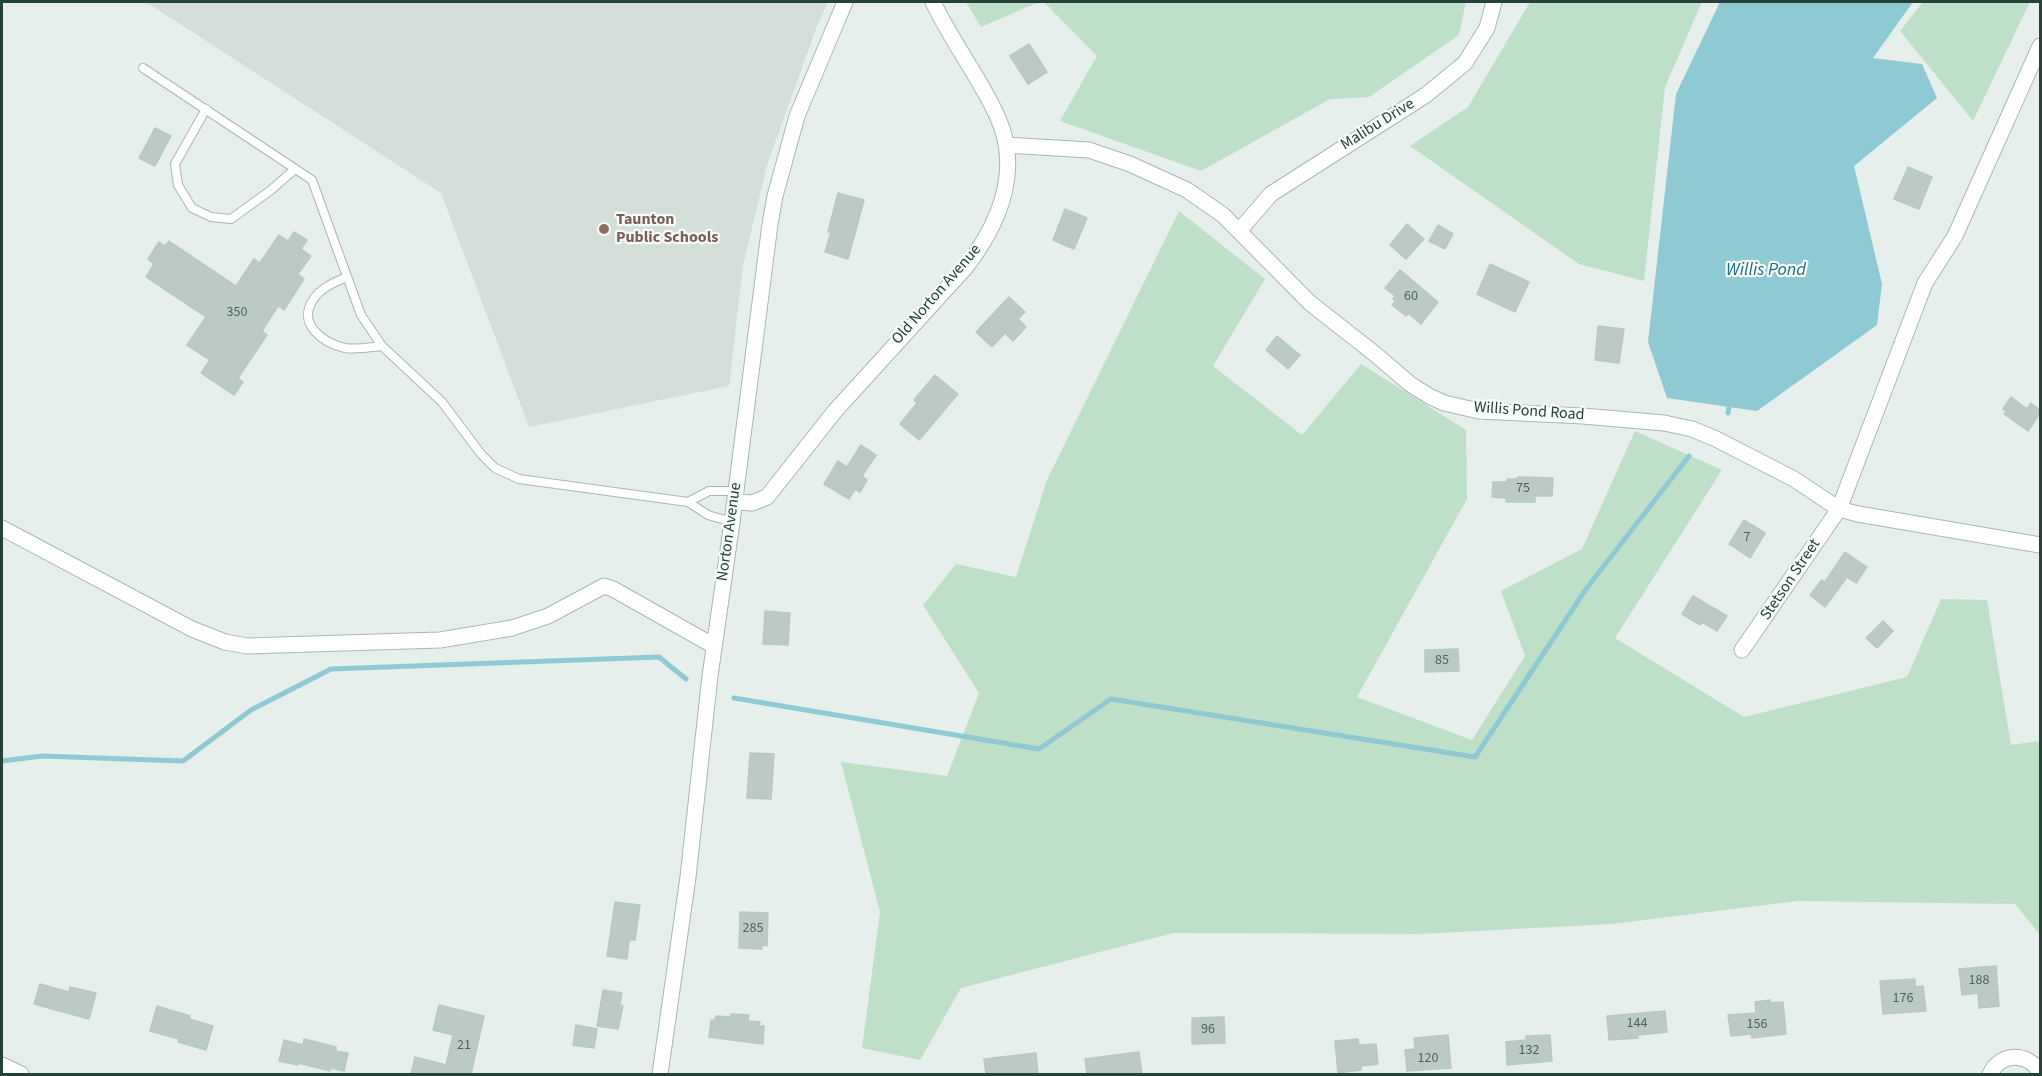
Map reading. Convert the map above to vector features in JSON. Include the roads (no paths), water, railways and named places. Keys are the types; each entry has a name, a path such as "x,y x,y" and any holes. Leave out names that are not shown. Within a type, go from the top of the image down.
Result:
{"street":[{"name":"Norton Avenue","path":"660,1074 688,877 714,646 732,522 761,282 775,196 797,116 845,2"},
{"name":"Old Norton Avenue","path":"735,496 752,503 767,497 835,411 972,260 987,235 1002,200 1008,163 1006,145 998,118 933,2"},
{"name":"Malibu Drive","path":"1239,231 1271,194 1426,95 1465,63 1487,28 1494,2"},
{"name":"Stetson Street","path":"1742,650 1839,509 1925,283 1955,236 2040,46"},
{"name":"Willis Pond Road","path":"1006,145 1089,150 1130,164 1187,190 1205,201 1239,231 1310,303 1410,384 1444,403 1479,411 1583,416 1664,423 1692,429 1716,438 1794,479 1839,509 2040,545"},
{"path":"2,528 192,628 225,642 247,646 440,640 512,628 548,616 604,586 714,646"},
{"path":"1990,1074 2000,1062 2016,1056 2028,1060 2040,1072"},
{"path":"2,1065 21,1074"}],"lane":[{"path":"143,68 312,180 361,315 382,346 442,402 481,454 495,468 519,478 688,501 708,515 732,522"},
{"path":"206,110 175,164 178,185 192,208 211,217 231,219 272,190 295,169"},
{"path":"347,277 329,285 313,299 307,316 312,330 326,342 347,349 382,346"},
{"path":"688,501 709,491 735,496"}],"water":[{"name":"Willis Pond","path":"1720,2 1913,2 1873,58 1922,64 1937,98 1854,166 1882,284 1877,325 1757,411 1667,398 1648,342 1676,94"}],"waterway":[{"path":"1728,413 1730,401"},
{"path":"734,698 1039,749 1111,699 1475,757 1586,589 1689,456"},
{"path":"2,761 42,756 183,761 251,710 331,669 659,657 686,679"}],"place":[{"name":"Taunton Public Schools","path":"604,229"}]}
